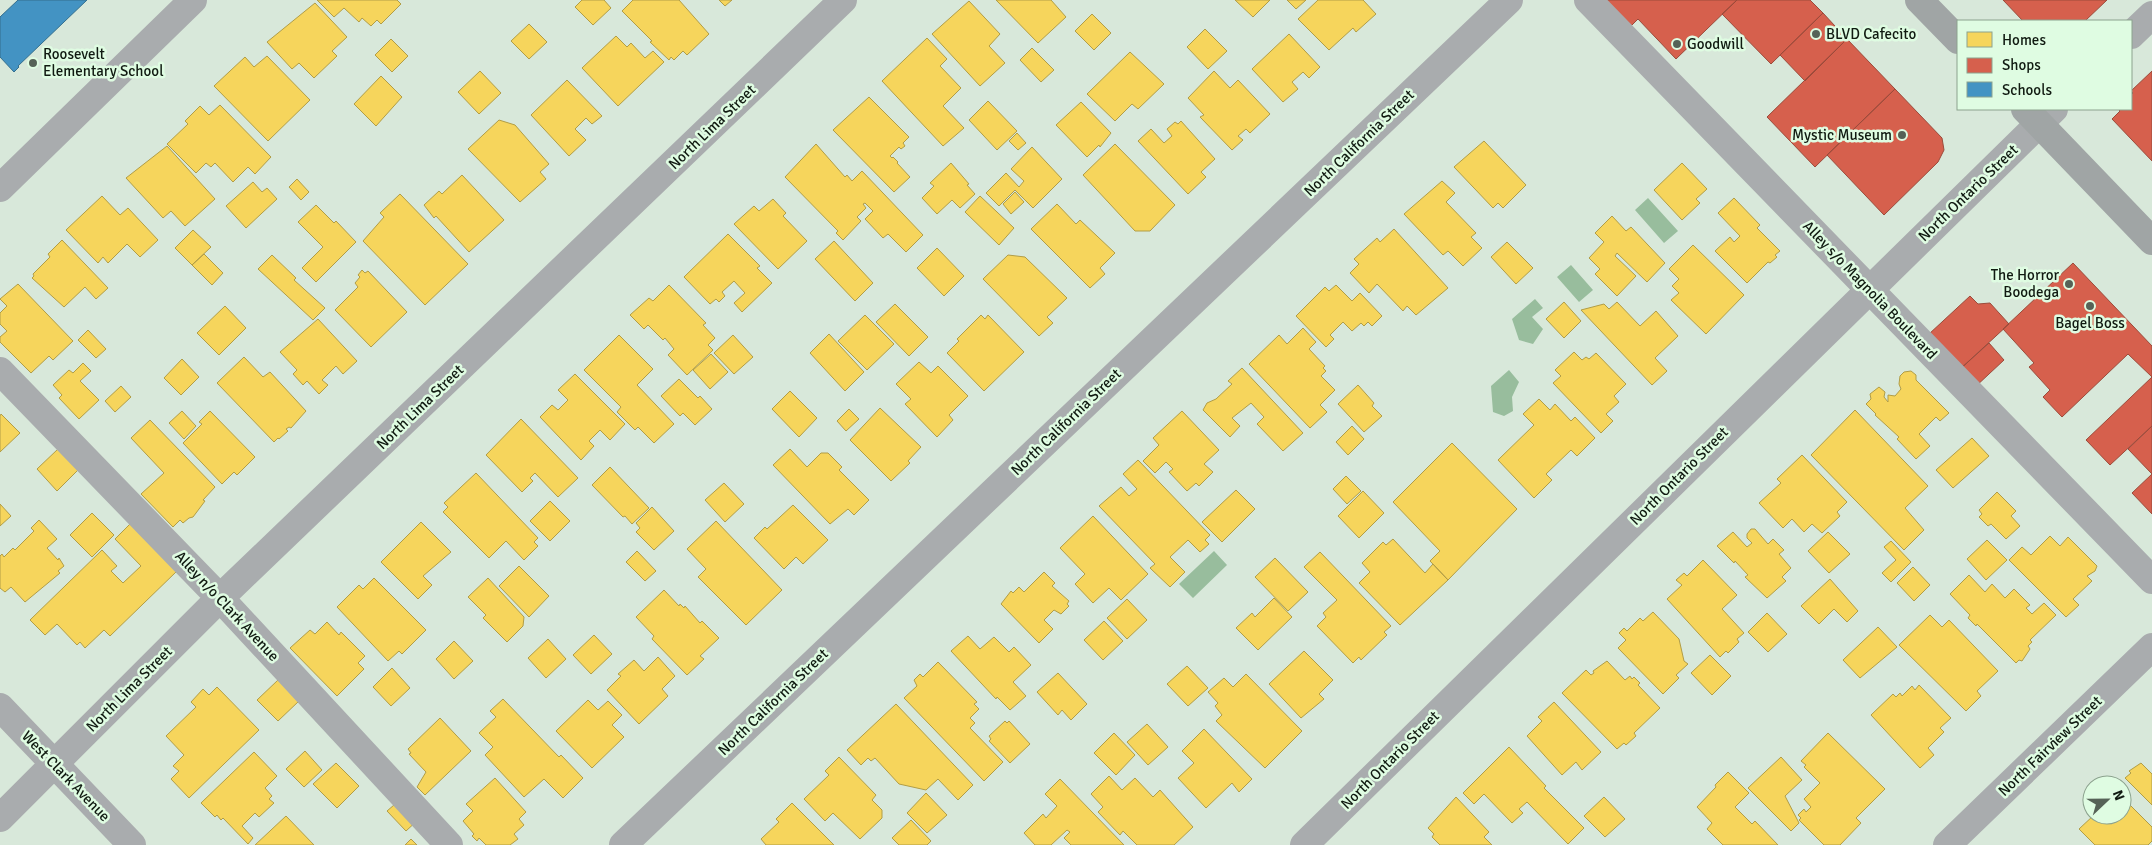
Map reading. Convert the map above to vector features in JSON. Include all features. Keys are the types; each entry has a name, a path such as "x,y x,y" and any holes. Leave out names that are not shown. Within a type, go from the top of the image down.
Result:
{"main road":[{"path":"1919,0 1957,39"},
{"path":"2039,114 2152,241"}],"street":[{"path":"0,188 193,0"},
{"name":"North Lima Street","path":"0,818 220,598 843,0"},
{"name":"North California Street","path":"623,845 1509,0"},
{"name":"Alley s/o Magnolia Boulevard","path":"1588,0 2152,580"},
{"path":"2132,34 2152,15"},
{"name":"North Ontario Street","path":"1304,845 1869,289 2039,114"},
{"name":"Alley n/o Clark Avenue","path":"0,371 220,598 450,845"},
{"name":"North Fairview Street","path":"1947,845 2152,647"},
{"name":"West Clark Avenue","path":"0,707 132,845"}],"shaded area":[{"path":"1648,198 1678,231 1664,243 1635,210"},
{"path":"1571,265 1593,290 1579,302 1557,277"},
{"path":"1535,299 1543,308 1532,317 1543,329 1533,344 1519,340 1512,319"},
{"path":"1509,370 1519,382 1512,397 1513,411 1504,416 1493,412 1491,386"},
{"path":"1214,551 1227,565 1193,598 1179,584"}],"building: Homes":[{"path":"317,0 397,0 401,4 381,24 377,20 371,26 362,18 359,22 344,8 334,17"},
{"path":"582,0 604,0 611,8 593,25 575,7"},
{"path":"633,0 679,0 709,34 687,55 683,51 674,60 671,57 669,60 622,11"},
{"path":"719,0 732,0 725,6"},
{"path":"996,0 1051,0 1066,17 1038,43"},
{"path":"1235,0 1270,0 1253,17"},
{"path":"1287,0 1306,0 1296,9"},
{"path":"1318,0 1363,0 1376,14 1356,32 1353,28 1329,50 1298,19"},
{"path":"969,1 1000,34 989,46 1005,63 980,86 932,34"},
{"path":"315,3 347,37 332,51 337,56 314,78 299,63 292,69 267,42"},
{"path":"1092,14 1111,33 1094,50 1075,31"},
{"path":"529,24 547,42 529,59 511,41"},
{"path":"1205,29 1227,51 1208,69 1187,47"},
{"path":"1289,34 1320,67 1309,78 1303,72 1292,82 1298,89 1283,102 1252,69"},
{"path":"616,36 627,47 631,43 645,58 653,51 664,62 618,106 582,68"},
{"path":"927,38 947,59 940,66 961,88 943,106 964,128 943,146 882,81"},
{"path":"391,39 408,56 392,72 375,55"},
{"path":"1032,48 1054,70 1041,82 1020,60"},
{"path":"1130,52 1164,84 1138,109 1132,104 1115,121 1087,94"},
{"path":"267,56 310,100 268,141 214,86 245,57 254,67"},
{"path":"480,71 501,93 479,114 458,92"},
{"path":"1214,71 1230,88 1238,80 1270,114 1250,133 1246,129 1238,136 1243,140 1232,150 1200,117 1204,115 1188,98"},
{"path":"381,76 402,97 376,126 354,104"},
{"path":"567,80 602,116 592,124 586,118 575,129 586,140 569,156 531,115"},
{"path":"869,97 909,137 903,143 905,146 901,149 899,147 890,156 898,162 910,177 894,192 833,130"},
{"path":"988,101 1017,131 997,150 969,120"},
{"path":"1081,102 1111,133 1100,147 1099,145 1087,157 1056,125"},
{"path":"220,105 271,157 255,174 248,167 233,182 215,163 211,167 206,163 196,173 167,144 188,124 185,121 200,106 209,115"},
{"path":"499,120 515,125 549,164 540,172 546,179 520,202 468,149"},
{"path":"1181,121 1215,159 1201,172 1206,177 1188,194 1138,141 1151,129 1164,143 1172,136 1167,129 1175,122 1178,124"},
{"path":"1017,133 1026,143 1018,150 1009,141"},
{"path":"1484,141 1526,185 1503,208 1498,203 1493,208 1454,167"},
{"path":"816,144 845,177 847,175 852,181 862,171 923,235 906,252 888,234 883,238 865,219 873,211 865,203 863,204 866,208 857,217 861,221 843,240 836,233 838,231 785,177"},
{"path":"1115,144 1175,205 1150,231 1135,231 1083,175"},
{"path":"167,146 215,199 185,226 171,211 163,218 126,178"},
{"path":"1032,147 1062,179 1033,208 1015,190 999,206 986,193 1006,173 1019,187 1024,181 1011,169"},
{"path":"951,163 975,194 960,208 952,200 937,214 922,198 934,186 930,183"},
{"path":"1682,163 1707,189 1696,199 1700,203 1682,220 1654,190"},
{"path":"462,175 504,220 469,252 436,216 434,218 424,205 439,191 442,194"},
{"path":"297,179 309,192 301,200 289,187"},
{"path":"1442,181 1455,193 1446,202 1476,233 1471,237 1482,248 1463,266 1448,251 1443,255 1404,214"},
{"path":"253,182 262,192 267,188 277,199 246,228 226,206"},
{"path":"1015,192 1024,202 1011,214 1003,204"},
{"path":"400,194 468,264 425,305 363,241 384,217 380,213"},
{"path":"102,196 120,215 128,208 158,240 140,257 127,244 108,263 103,257 98,263 66,230"},
{"path":"980,196 1014,228 999,245 965,212"},
{"path":"1734,198 1760,225 1757,228 1780,251 1775,255 1777,257 1770,263 1768,262 1747,283 1715,251 1730,237 1734,242 1740,236 1718,213"},
{"path":"773,199 786,213 783,216 807,241 778,269 734,224 754,206 759,211"},
{"path":"1057,204 1076,224 1080,220 1115,253 1100,268 1105,274 1090,288 1031,229"},
{"path":"316,205 334,223 336,221 356,242 316,282 302,268 323,247 298,222"},
{"path":"1612,216 1626,231 1631,227 1665,263 1647,282 1617,253 1615,256 1636,276 1617,296 1595,274 1600,269 1589,258 1604,242 1595,233"},
{"path":"1394,229 1448,288 1416,315 1407,306 1403,311 1377,284 1369,293 1350,273 1359,264 1354,259 1377,238 1380,242"},
{"path":"193,230 211,247 192,265 175,248"},
{"path":"728,234 760,266 757,268 772,283 742,312 734,303 745,293 734,281 722,292 725,296 719,302 716,299 710,304 684,277"},
{"path":"62,240 108,288 96,299 85,287 64,307 32,278 33,274 50,257 48,254"},
{"path":"834,241 873,283 855,301 815,259"},
{"path":"1507,242 1533,268 1516,284 1491,257"},
{"path":"1693,245 1744,295 1706,334 1671,300 1679,293 1672,286 1679,279 1669,269"},
{"path":"937,248 964,276 944,296 917,268"},
{"path":"204,254 223,273 212,285 192,265"},
{"path":"272,255 296,278 294,280 325,308 313,320 258,269"},
{"path":"1008,255 1025,257 1067,298 1047,317 1053,323 1039,336 983,279"},
{"path":"362,270 365,273 368,271 407,312 371,347 335,310 358,287 355,283 360,277 358,275"},
{"path":"18,284 73,341 53,360 49,356 31,373 0,342 0,337 7,331 0,324 0,313 7,306 0,299"},
{"path":"669,285 706,323 703,325 715,338 708,345 713,350 687,375 668,355 674,349 665,338 663,340 648,325 644,329 630,315 649,298 653,301"},
{"path":"1336,285 1352,301 1360,293 1382,316 1372,326 1368,322 1364,326 1361,323 1352,331 1343,322 1330,335 1334,339 1326,347 1296,316 1325,287 1329,291"},
{"path":"1564,302 1581,321 1564,338 1546,319"},
{"path":"1617,302 1640,326 1656,311 1678,336 1655,358 1667,371 1652,385 1581,310 1604,304 1609,309"},
{"path":"895,304 928,337 909,356 876,322"},
{"path":"225,306 246,328 219,355 197,333"},
{"path":"865,315 894,344 867,370 838,341"},
{"path":"981,315 985,319 988,315 1024,352 984,391 947,353 959,341 957,339"},
{"path":"318,319 357,361 343,374 336,366 322,380 328,385 319,394 307,381 303,385 293,374 297,370 280,352"},
{"path":"1303,328 1316,342 1309,349 1325,366 1323,368 1326,371 1321,376 1335,390 1320,405 1327,412 1310,428 1249,364 1279,335 1287,344"},
{"path":"88,330 106,349 96,358 78,340"},
{"path":"829,334 864,372 845,391 810,353"},
{"path":"619,335 653,369 637,385 674,424 654,443 638,427 635,430 617,412 621,407 584,370"},
{"path":"733,335 753,357 734,374 714,353"},
{"path":"1574,352 1582,360 1586,357 1589,359 1596,353 1626,384 1614,396 1619,402 1606,414 1613,421 1601,433 1553,383 1561,376 1555,370"},
{"path":"711,354 728,372 710,389 693,370"},
{"path":"244,357 263,377 270,372 306,411 291,428 286,429 288,431 274,442 217,383"},
{"path":"182,359 199,377 181,395 164,378"},
{"path":"919,362 931,373 938,366 968,396 949,415 953,420 937,437 905,404 911,399 896,384"},
{"path":"83,363 91,371 80,381 99,400 79,419 59,398 62,395 53,385 69,370 73,373"},
{"path":"1242,368 1303,433 1283,451 1257,424 1264,417 1251,403 1232,418 1240,426 1230,437 1203,410 1207,403 1216,399 1232,384 1228,381"},
{"path":"1911,371 1916,375 1916,380 1949,413 1940,421 1936,417 1919,434 1930,446 1916,459 1897,439 1899,437 1866,404 1871,399 1870,394 1879,387 1885,392 1884,397 1888,402 1888,395 1895,396 1901,389 1899,384 1900,376 1904,372"},
{"path":"575,374 625,424 610,440 600,430 589,441 594,446 581,460 540,417 552,405 558,410 568,400 558,390"},
{"path":"679,379 698,398 700,396 712,409 695,425 683,413 680,416 661,396"},
{"path":"1358,385 1374,403 1372,406 1382,416 1364,432 1338,404"},
{"path":"121,386 131,397 115,412 105,401"},
{"path":"790,391 817,418 799,437 772,409"},
{"path":"1539,399 1550,410 1555,404 1571,421 1575,417 1595,438 1577,456 1571,450 1546,474 1552,480 1534,498 1498,460 1534,425 1523,414"},
{"path":"880,408 921,447 908,461 910,463 891,481 850,440"},
{"path":"849,409 859,419 846,431 837,421"},
{"path":"1855,410 1928,486 1905,508 1924,530 1904,550 1811,455"},
{"path":"182,411 196,426 184,439 169,423"},
{"path":"210,411 255,457 237,475 234,472 222,484 183,443 202,424 199,422"},
{"path":"1182,411 1219,450 1204,464 1213,472 1199,486 1196,483 1187,491 1169,472 1173,469 1166,462 1155,473 1143,461 1159,445 1153,438"},
{"path":"1,414 20,433 0,452 0,416"},
{"path":"521,419 578,478 558,497 535,473 530,478 533,481 522,492 486,455"},
{"path":"150,420 215,487 203,500 205,501 193,517 183,523 180,520 173,527 141,494 164,473 131,438"},
{"path":"1352,426 1364,439 1348,455 1336,442"},
{"path":"1972,438 1989,456 1953,488 1936,470"},
{"path":"1452,443 1517,509 1448,580 1430,561 1440,551 1393,502"},
{"path":"58,449 78,470 57,491 37,469"},
{"path":"790,449 807,467 821,453 828,453 842,467 839,470 869,500 854,515 848,509 830,524 773,465"},
{"path":"1802,455 1847,502 1837,512 1840,516 1822,533 1812,524 1804,532 1792,519 1783,528 1759,503 1781,483 1777,479"},
{"path":"1138,460 1210,535 1205,540 1209,544 1200,552 1188,540 1170,557 1185,572 1170,587 1150,568 1155,564 1099,506 1121,487 1129,496 1137,489 1123,474"},
{"path":"610,467 649,508 632,524 592,485"},
{"path":"476,473 538,538 534,542 538,546 524,560 506,541 489,558 443,512 448,507 444,503"},
{"path":"1346,476 1361,491 1347,504 1333,489"},
{"path":"724,483 744,504 725,522 705,500"},
{"path":"1236,490 1255,509 1222,542 1202,522"},
{"path":"1363,491 1384,513 1359,538 1338,516"},
{"path":"1997,492 2016,511 2011,516 2020,526 2006,539 1991,524 1988,526 1979,517 1982,514 1979,510"},
{"path":"550,501 570,521 550,541 530,521"},
{"path":"0,504 11,516 0,526"},
{"path":"793,505 828,540 803,564 796,557 784,569 754,538 765,527 767,529"},
{"path":"652,507 674,531 654,550 636,532 640,528 636,523"},
{"path":"92,513 114,535 92,557 70,535"},
{"path":"1093,516 1148,574 1121,600 1109,588 1093,603 1075,584 1085,574 1060,548"},
{"path":"39,520 57,539 47,548 58,560 59,558 64,566 58,571 60,573 25,602 11,587 5,592 0,588 0,556 2,554 4,557 13,548 15,550 34,531 31,528"},
{"path":"716,521 782,590 746,625 698,577 706,569 687,549"},
{"path":"421,522 451,552 423,576 432,585 418,599 381,562"},
{"path":"131,523 177,571 110,636 104,630 85,648 80,642 77,645 57,624 45,635 30,620 102,550 117,566 111,571 123,583 141,566 115,539"},
{"path":"1751,529 1755,529 1768,544 1773,539 1784,550 1779,554 1791,568 1782,577 1786,581 1767,598 1745,577 1748,575 1735,561 1734,563 1717,546 1733,532 1747,547 1752,543 1747,538 1747,534"},
{"path":"1828,532 1850,554 1829,573 1808,551"},
{"path":"2050,536 2060,546 2068,537 2097,566 2095,571 2087,576 2092,581 2073,599 2079,605 2066,617 2009,560 2022,547 2031,555"},
{"path":"1393,539 1425,573 1433,564 1448,580 1400,625 1359,583 1370,572 1362,563 1383,542 1386,545"},
{"path":"1987,540 2007,560 1986,580 1967,559"},
{"path":"1891,541 1911,562 1891,582 1882,573 1896,560 1884,547"},
{"path":"637,551 656,571 645,581 626,562"},
{"path":"1320,552 1391,626 1384,632 1387,635 1361,660 1359,657 1353,663 1317,626 1326,617 1323,613 1337,600 1304,567"},
{"path":"1275,558 1308,592 1288,611 1255,577"},
{"path":"1703,560 1737,595 1722,609 1744,633 1737,639 1739,642 1728,653 1726,651 1720,657 1667,599 1682,585 1676,580 1684,573 1687,576"},
{"path":"519,566 549,596 529,617 499,586"},
{"path":"1913,567 1930,585 1914,601 1897,583"},
{"path":"1044,572 1055,583 1052,586 1069,601 1067,604 1069,606 1061,614 1054,610 1044,620 1053,629 1039,643 1001,604 1011,591 1013,593 1019,587 1024,592"},
{"path":"1969,575 1985,592 1992,584 2005,598 2014,589 2030,605 2026,608 2032,614 2044,603 2056,615 2030,640 2032,642 2028,646 2030,649 2022,661 2019,660 2016,663 1977,624 1976,626 1968,618 1970,615 1950,594"},
{"path":"374,578 426,630 402,654 399,651 388,661 337,607 359,585 363,589"},
{"path":"488,578 524,617 523,626 507,642 483,618 486,615 468,597"},
{"path":"1830,579 1858,611 1847,622 1834,609 1819,624 1801,606"},
{"path":"664,590 679,606 680,604 684,608 685,606 700,623 702,621 719,638 700,656 704,659 687,675 652,639 654,636 636,617"},
{"path":"1274,598 1292,617 1258,650 1236,628 1252,613 1255,617"},
{"path":"1127,599 1147,620 1127,639 1107,618"},
{"path":"1653,612 1679,639 1684,661 1688,664 1676,675 1679,678 1663,694 1618,648 1626,640 1619,633 1624,628 1627,631 1640,618 1643,621"},
{"path":"1767,613 1787,634 1768,652 1748,632"},
{"path":"1930,615 1942,627 1949,620 1998,671 1977,691 1981,696 1966,711 1899,645"},
{"path":"1104,621 1123,641 1103,660 1084,640"},
{"path":"327,622 339,635 341,632 365,656 358,663 364,669 337,696 290,648 310,630 315,634"},
{"path":"1878,627 1897,647 1860,678 1843,660"},
{"path":"594,635 612,654 591,674 573,655"},
{"path":"968,636 980,649 994,637 1009,652 1014,647 1031,665 1013,682 1026,696 1010,710 997,697 996,699 951,651"},
{"path":"548,639 566,659 546,678 528,658"},
{"path":"454,641 473,661 454,679 436,659"},
{"path":"1304,651 1333,680 1319,694 1324,699 1301,718 1269,684"},
{"path":"1710,655 1731,676 1712,695 1691,673"},
{"path":"658,657 675,676 662,689 668,696 639,724 607,690 621,676 618,674 634,660 644,671"},
{"path":"1607,661 1625,680 1630,676 1632,679 1634,677 1640,683 1638,685 1660,708 1634,733 1636,736 1626,745 1624,743 1617,749 1562,693 1586,670 1591,675 1594,673 1593,671"},
{"path":"938,662 977,702 974,704 979,709 970,718 975,723 970,728 1003,762 984,781 904,698 917,686 914,680 920,674 923,677"},
{"path":"1187,666 1208,688 1188,706 1167,684"},
{"path":"392,668 410,688 391,706 373,687"},
{"path":"1058,673 1087,704 1071,720 1062,710 1058,715 1037,692"},
{"path":"1246,674 1302,731 1265,768 1216,721 1222,715 1215,706 1218,703 1208,692 1224,678 1233,687"},
{"path":"278,680 299,701 278,721 257,700"},
{"path":"1919,685 1951,718 1940,728 1944,732 1928,748 1934,755 1920,768 1871,715 1893,694 1896,697 1900,693 1902,696 1912,686 1915,690"},
{"path":"217,687 259,730 189,798 171,779 179,771 173,766 184,755 166,736 196,707 191,702 203,689 209,695"},
{"path":"503,699 559,757 561,755 583,778 563,798 544,779 524,797 485,755 493,747 479,733 496,717 490,711"},
{"path":"588,700 598,710 608,701 622,715 612,725 624,737 592,768 556,731"},
{"path":"1554,702 1601,752 1582,770 1576,762 1562,775 1527,736 1542,721 1538,717"},
{"path":"896,704 973,785 958,800 938,779 926,790 899,784 875,758 871,761 868,758 861,765 847,750"},
{"path":"440,718 471,751 425,795 417,787 426,772 409,754 411,753 408,749"},
{"path":"1005,721 1007,723 1009,721 1030,744 1010,763 989,741 991,739 989,736"},
{"path":"1147,724 1168,747 1148,765 1127,742"},
{"path":"1204,729 1252,779 1239,792 1232,783 1206,808 1178,778 1194,763 1182,751"},
{"path":"1114,733 1135,755 1116,775 1094,753"},
{"path":"1828,733 1885,789 1856,818 1861,823 1840,845 1824,845 1799,820 1801,818 1798,815 1804,809 1806,812 1811,807 1804,799 1820,783 1804,767 1806,765 1801,761"},
{"path":"1509,747 1546,786 1544,788 1584,828 1568,844 1527,802 1519,809 1523,813 1512,823 1484,794 1474,804 1463,793"},
{"path":"305,751 322,770 304,787 286,769"},
{"path":"254,752 277,776 265,788 272,796 269,799 274,803 259,817 255,813 242,826 253,838 248,844 223,818 221,820 217,815 215,817 201,803"},
{"path":"839,757 876,795 872,800 882,810 882,818 860,839 833,813 825,821 804,799 829,775 825,771"},
{"path":"1781,757 1802,780 1785,796 1799,823 1791,831 1748,788"},
{"path":"336,763 359,786 337,808 313,784"},
{"path":"2141,763 2152,774 2152,805 2132,785 2132,775 2129,775 2131,773 2129,771"},
{"path":"1728,772 1749,793 1735,807 1752,824 1755,821 1778,845 1723,845 1707,829 1712,823 1697,807"},
{"path":"1109,776 1122,790 1135,778 1153,797 1160,790 1193,827 1174,845 1137,845 1123,831 1120,835 1098,812 1103,807 1091,794"},
{"path":"495,778 526,812 519,819 524,825 514,834 518,839 510,845 486,845 479,838 477,841 472,836 474,834 463,821 473,811 466,804"},
{"path":"1060,779 1124,845 1071,845 1064,838 1070,832 1067,830 1051,845 1035,845 1024,833 1043,814 1046,818 1057,806 1045,794"},
{"path":"926,793 947,815 927,833 907,813"},
{"path":"1456,797 1489,832 1484,837 1492,845 1440,845 1432,837 1434,834 1428,828"},
{"path":"1604,797 1625,819 1605,837 1584,816"},
{"path":"401,799 419,819 406,831 387,811"},
{"path":"792,803 834,845 766,845 761,839 779,822 776,819"},
{"path":"2132,807 2152,827 2152,841 2148,845 2095,845 2079,829 2083,825 2132,825"},
{"path":"286,816 314,845 255,845"},
{"path":"911,820 931,841 927,845 899,845 892,838"},
{"path":"411,839 417,845 405,845"}],"building: Shops":[{"name":"Goodwill","path":"1601,0 1737,0 1676,59 1638,19 1628,29"},
{"path":"1737,0 1810,0 1823,13 1771,64 1722,14"},
{"path":"2003,0 2107,0 2086,20 2022,20"},
{"path":"1823,13 1847,39 1805,81 1780,55"},
{"path":"1847,39 1895,89 1815,167 1767,117"},
{"path":"2152,71 2152,161 2112,119 2119,110 2132,110 2132,90"},
{"path":"1895,89 1942,138 1944,150 1938,162 1884,215 1827,155"},
{"path":"2073,263 2152,346 2152,377 2128,354 2062,417 2043,397 2050,390 2029,367 2034,363 2003,329"},
{"path":"1970,296 1978,304 1990,303 2009,324 1958,371 1929,334"},
{"path":"1989,343 2004,360 1974,388 1958,371"},
{"path":"2152,377 2152,426 2110,465 2086,440"},
{"path":"2152,426 2152,474 2128,449"},
{"path":"2152,474 2152,514 2132,493"}],"building: Schools":[{"path":"18,0 87,0 14,72 0,57 0,17"}],"place":[{"name":"BLVD Cafecito","path":"1816,34"},
{"name":"Goodwill","path":"1677,44"},
{"name":"Roosevelt Elementary School","path":"33,63"},
{"name":"Mystic Museum","path":"1902,135"},
{"name":"The Horror Boodega","path":"2069,284"},
{"name":"Bagel Boss","path":"2090,306"}]}
